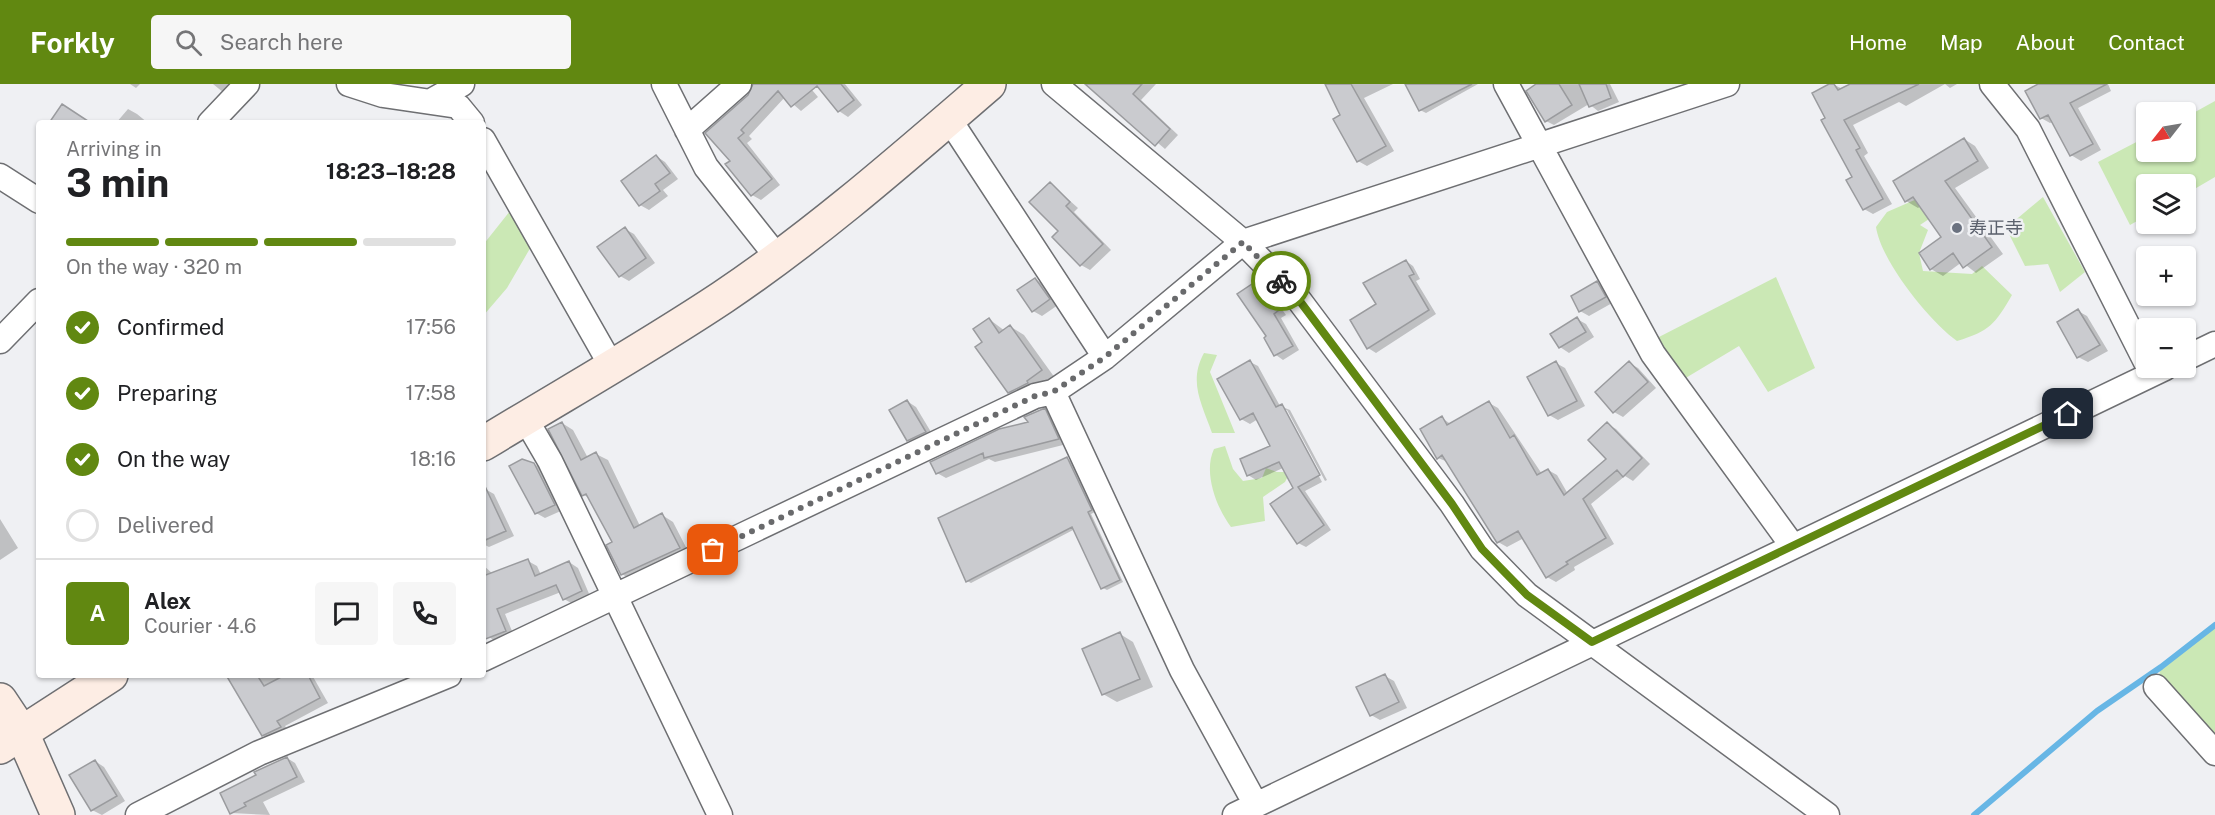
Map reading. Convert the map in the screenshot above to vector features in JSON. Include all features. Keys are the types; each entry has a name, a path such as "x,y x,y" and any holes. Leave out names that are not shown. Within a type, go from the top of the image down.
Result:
{"street":[{"path":"213,120 247,84"},
{"path":"349,84 383,95 433,100 458,106 470,120"},
{"path":"433,100 462,84"},
{"path":"664,84 706,167 777,258"},
{"path":"687,130 739,84"},
{"path":"486,442 722,297 777,258 843,209 989,84"},
{"path":"1054,84 1243,242 1296,296 1452,504 1482,549 1527,595 1827,815"},
{"path":"1506,84 1653,354 1792,545"},
{"path":"486,658 1035,396 1053,392 1105,357 1243,242 1727,84"},
{"path":"1992,84 2028,129 2136,335"},
{"path":"949,119 1105,357"},
{"path":"486,145 611,365"},
{"path":"0,176 36,199"},
{"path":"0,341 36,304"},
{"path":"2196,353 2215,344"},
{"path":"1053,392 1245,810 2136,376"},
{"path":"525,418 550,461 720,815"},
{"path":"11,740 106,678"},
{"path":"138,815 259,753 442,678"},
{"path":"2156,687 2215,753"},
{"path":"0,700 11,740 58,815"}],"green space":[{"path":"2215,101 2215,177 2196,188 2196,174 2136,174 2136,222 2130,225 2098,162 2136,142 2136,162 2196,162 2196,111"},
{"path":"1926,195 1935,215 1920,225 1928,230 1919,253 1923,271 1972,274 1982,266 2012,295 1996,320 1977,334 1957,341 1933,320 1896,273 1880,241 1876,227 1887,212"},
{"path":"2043,197 2085,272 2060,292 2048,264 2025,266 2006,228"},
{"path":"518,201 532,245 507,288 486,312 486,241"},
{"path":"1776,277 1815,368 1768,392 1739,346 1684,379 1657,338"},
{"path":"1204,353 1217,355 1210,372 1235,433 1212,433 1198,393 1197,383 1199,364"},
{"path":"1225,446 1233,469 1243,481 1262,478 1266,468 1277,472 1290,472 1285,482 1263,497 1265,521 1231,527 1220,510 1213,489 1210,468 1214,449"},
{"path":"2215,627 2215,746 2156,687 2161,667"}],"building":[{"path":"753,84 841,84 854,100 838,112 817,86 791,107 778,91 741,130 744,133 738,138 772,179 751,196 725,164 730,161 705,133 748,95"},
{"path":"1085,84 1142,84 1133,94 1170,129 1155,146"},
{"path":"1325,84 1351,84 1386,146 1357,162 1333,119 1340,115"},
{"path":"1405,84 1472,84 1419,111"},
{"path":"1536,84 1559,84 1572,105 1545,122 1526,91"},
{"path":"1579,84 1606,84 1611,98 1589,107"},
{"path":"1829,84 1834,84 1838,90 1850,84 1919,84 1844,120 1860,148 1856,150 1883,199 1863,210 1846,180 1852,177 1821,120 1825,118 1812,93"},
{"path":"2038,84 2107,84 2070,103 2093,144 2070,156 2048,115 2040,119 2025,91"},
{"path":"62,104 86,120 51,120"},
{"path":"1964,138 1978,161 1945,181 1992,247 1963,268 1953,253 1930,270 1919,253 1941,237 1913,197 1905,202 1893,181"},
{"path":"656,155 670,173 655,184 660,191 639,206 621,181"},
{"path":"1050,182 1070,202 1066,206 1103,244 1080,266 1052,237 1058,231 1029,202"},
{"path":"625,227 646,258 619,277 597,247"},
{"path":"1406,260 1414,274 1409,276 1429,310 1367,349 1350,320 1376,304 1363,283"},
{"path":"1035,278 1050,299 1032,312 1017,290"},
{"path":"1258,280 1279,310 1274,314 1293,346 1274,356 1264,338 1266,336 1237,294"},
{"path":"1597,281 1606,297 1579,312 1571,296"},
{"path":"2078,309 2100,345 2077,358 2057,322"},
{"path":"1577,317 1586,332 1559,348 1550,334"},
{"path":"989,318 999,333 1010,325 1042,370 1027,381 1028,383 1008,393 975,347 982,342 973,329"},
{"path":"1250,360 1276,407 1282,404 1320,475 1298,487 1324,525 1297,544 1270,504 1293,488 1279,462 1247,476 1240,459 1270,446 1253,413 1240,420 1217,379"},
{"path":"1556,361 1577,401 1548,416 1527,377"},
{"path":"1629,361 1648,382 1613,413 1595,392"},
{"path":"907,400 926,432 907,441 889,410"},
{"path":"1489,401 1510,438 1514,435 1537,475 1548,469 1564,495 1606,459 1588,440 1607,422 1642,458 1623,477 1617,470 1583,499 1606,538 1566,562 1568,564 1546,578 1518,531 1497,543 1442,455 1437,459 1420,429 1442,416 1447,425"},
{"path":"1045,408 1059,439 984,458 983,453 936,474 930,462 999,429 1028,422 1024,417"},
{"path":"562,422 581,460 596,452 634,528 662,513 680,548 621,575 606,545 612,542 586,494 582,496 548,429"},
{"path":"1067,457 1092,510 1088,512 1120,580 1101,589 1072,527 966,582 938,518"},
{"path":"522,459 534,463 555,505 535,514 509,466"},
{"path":"486,488 506,531 486,540"},
{"path":"528,559 535,576 569,561 582,591 563,600 556,585 497,609 506,631 486,639 486,575"},
{"path":"1120,632 1140,679 1102,695 1082,649"},
{"path":"1385,674 1399,702 1370,716 1356,687"},
{"path":"228,678 259,678 264,686 279,678 310,678 320,698 277,721 281,727 262,736"},
{"path":"287,757 297,777 244,803 246,806 230,814 220,793 256,775 254,772"},
{"path":"95,760 117,796 91,811 69,775"}],"waterway":[{"path":"1974,815 2097,711 2161,667 2215,625"}],"way so far":[{"path":"713,550 1035,396 1053,392 1105,357 1243,242 1281,281"}],"place":[{"name":"寿正寺","path":"1957,228"}],"route":[{"path":"1281,281 1296,296 1452,504 1482,549 1501,571 1527,595 1592,642 2068,414"}]}
